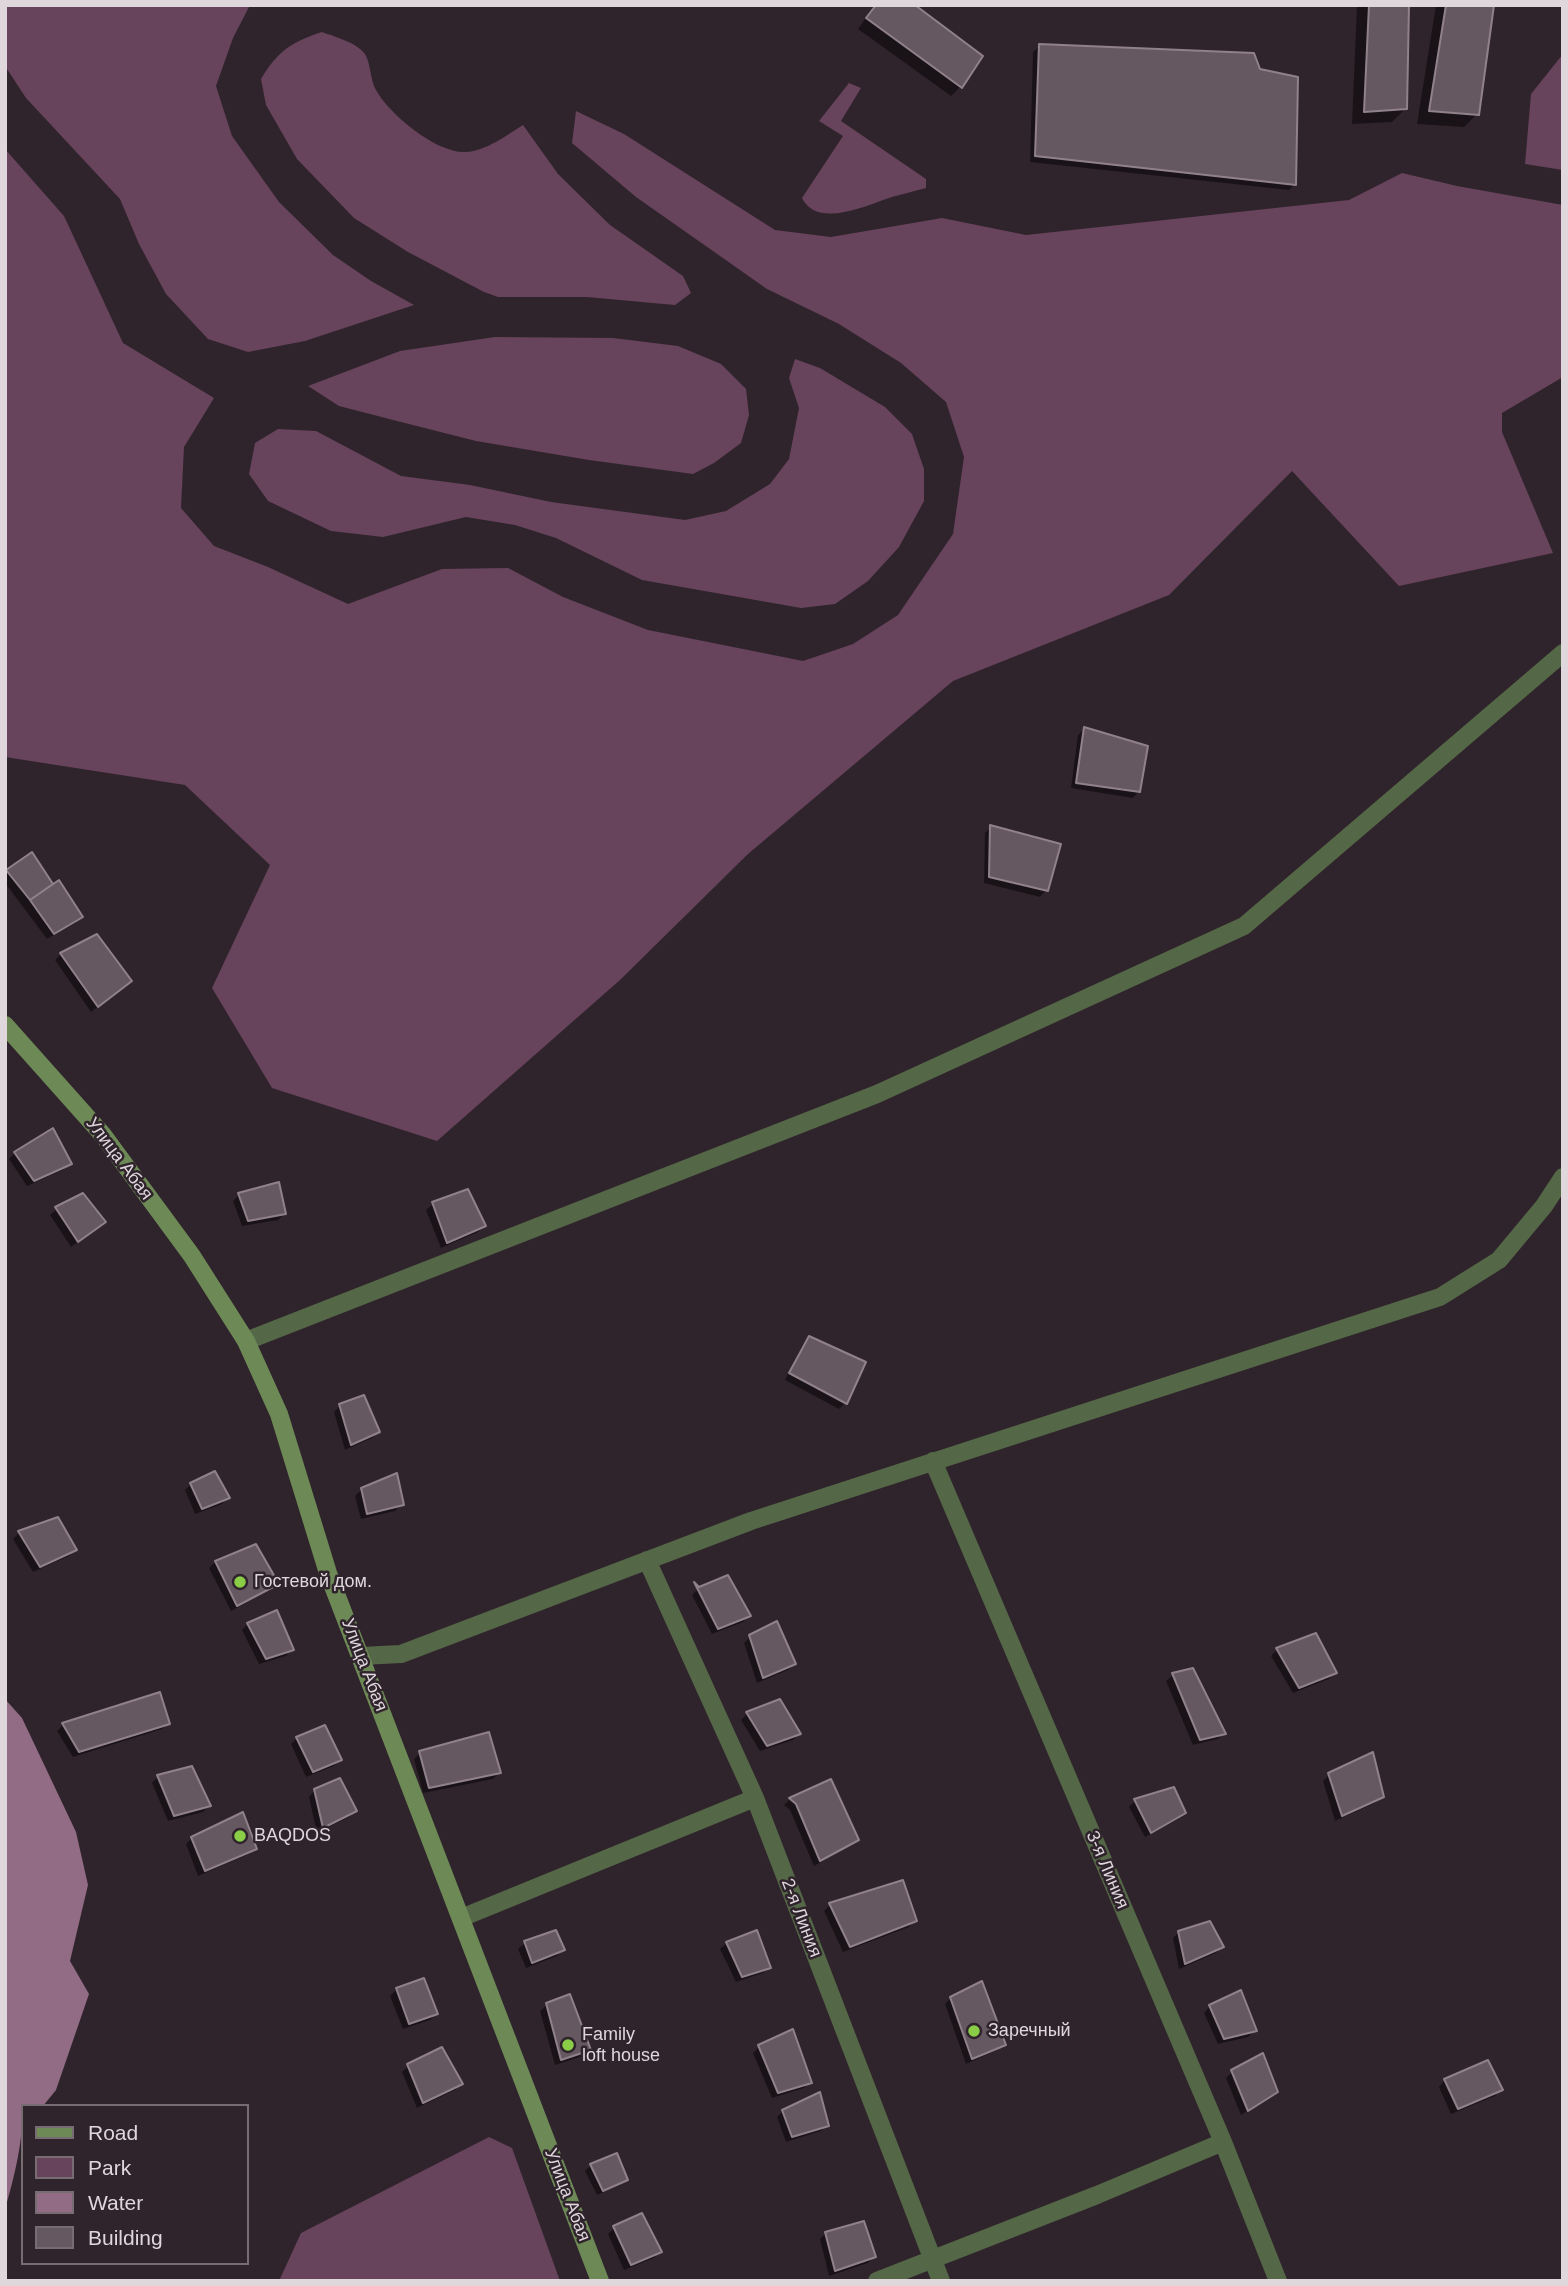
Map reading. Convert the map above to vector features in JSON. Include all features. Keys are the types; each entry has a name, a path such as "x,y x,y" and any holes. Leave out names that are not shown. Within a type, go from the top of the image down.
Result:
{"street":[{"path":"246,1341 877,1094 1244,926 1563,653"},
{"name":"Улица Абая","path":"5,1025 103,1135 191,1256 246,1341 279,1414 328,1573 600,2281"},
{"path":"360,1656 401,1654 751,1521 1440,1297 1499,1260 1544,1206 1563,1177"},
{"name":"3-я Линия","path":"933,1461 1223,2142 1278,2281"},
{"name":"2-я Линия","path":"647,1560 755,1798 941,2281"},
{"path":"461,1917 755,1798"},
{"path":"877,2281 1097,2195 1223,2142"}],"green space":[{"path":"5,5 250,5 233,38 216,86 232,136 279,202 333,255 371,281 414,305 305,341 248,352 208,339 166,294 139,244 120,199 26,98 5,66"},
{"path":"322,32 345,40 361,50 367,58 374,86 382,100 415,131 442,147 454,151 474,151 496,142 523,125 558,174 610,225 683,276 691,293 675,305 587,297 498,297 408,252 354,218 297,159 266,105 261,79 273,61 286,49"},
{"path":"1563,54 1563,170 1525,164 1531,94"},
{"path":"849,83 861,88 841,121 926,179 926,188 851,211 817,212 802,198 843,136 819,121"},
{"path":"576,111 624,134 775,230 831,237 942,218 1026,235 1349,200 1402,173 1563,205 1563,377 1502,413 1502,432 1553,553 1399,586 1292,471 1169,595 953,681 748,854 620,980 437,1141 272,1088 212,988 270,865 185,785 5,757 5,149 64,216 123,343 214,398 184,447 181,508 214,546 268,567 348,604 442,569 508,568 563,597 648,630 803,661 853,644 898,615 953,534 964,457 946,402 901,363 839,324 767,289 636,197 572,143"},
{"path":"495,337 613,338 678,346 721,364 746,389 749,415 741,443 714,463 693,474 476,441 339,406 308,386 400,351"},
{"path":"795,359 820,368 885,407 912,434 924,469 924,501 899,547 868,581 835,604 801,608 642,580 556,538 515,525 466,517 383,537 331,531 268,501 249,474 255,443 278,429 316,431 401,476 470,485 551,502 685,520 726,511 770,484 789,459 799,408 789,378"},
{"path":"489,2137 512,2148 560,2281 279,2281 301,2233"}],"water":[{"path":"5,1699 22,1718 76,1832 88,1885 70,1961 89,1994 56,2090 45,2104 21,2104 21,2138 5,2209"}],"building":[{"path":"876,5 915,5 983,56 962,88 866,18"},
{"path":"1369,5 1409,5 1407,109 1364,112"},
{"path":"1446,5 1494,5 1479,115 1429,111"},
{"path":"1039,44 1254,53 1260,69 1298,77 1296,185 1035,156"},
{"path":"1084,727 1148,746 1140,792 1076,783"},
{"path":"990,825 1061,844 1048,891 989,877"},
{"path":"32,852 53,884 30,900 6,870"},
{"path":"59,880 83,917 54,934 30,900"},
{"path":"97,934 132,981 98,1007 60,953"},
{"path":"53,1128 72,1164 34,1181 14,1152"},
{"path":"279,1182 286,1214 248,1221 238,1193"},
{"path":"468,1189 486,1226 447,1243 432,1202"},
{"path":"83,1193 106,1222 78,1242 55,1207"},
{"path":"809,1336 866,1362 847,1404 789,1373"},
{"path":"364,1395 380,1432 351,1445 339,1404"},
{"path":"215,1471 230,1498 202,1509 190,1483"},
{"path":"397,1473 404,1505 367,1514 361,1488"},
{"path":"58,1517 77,1550 40,1567 18,1531"},
{"path":"256,1544 279,1584 237,1606 215,1561"},
{"path":"728,1575 751,1616 718,1629 694,1582 699,1587"},
{"path":"277,1610 294,1650 266,1659 247,1623"},
{"path":"777,1621 796,1664 763,1678 749,1635"},
{"path":"1316,1633 1337,1673 1299,1688 1276,1648"},
{"path":"1193,1668 1226,1734 1200,1740 1172,1673"},
{"path":"160,1692 170,1724 79,1752 62,1723"},
{"path":"780,1699 801,1734 767,1746 746,1712"},
{"path":"325,1725 342,1760 313,1772 296,1737"},
{"path":"489,1732 501,1773 429,1788 419,1751"},
{"path":"1373,1752 1384,1797 1342,1816 1328,1773"},
{"path":"192,1766 211,1806 174,1816 157,1775"},
{"path":"340,1778 357,1811 323,1828 314,1789"},
{"path":"831,1779 859,1840 820,1861 796,1804 789,1798"},
{"path":"1174,1787 1186,1813 1151,1833 1134,1799"},
{"path":"243,1812 257,1849 205,1871 191,1837"},
{"path":"903,1880 917,1921 850,1947 829,1903"},
{"path":"1210,1921 1224,1947 1185,1964 1178,1931"},
{"path":"556,1930 565,1950 532,1963 524,1941"},
{"path":"757,1930 771,1968 742,1977 726,1942"},
{"path":"424,1978 438,2014 409,2024 396,1988"},
{"path":"982,1981 1006,2045 972,2059 950,1997"},
{"path":"1241,1990 1257,2031 1224,2039 1209,2005"},
{"path":"570,1994 591,2050 561,2060 546,2003"},
{"path":"793,2029 812,2083 778,2093 758,2045"},
{"path":"442,2047 463,2084 423,2103 407,2064"},
{"path":"1263,2053 1278,2092 1248,2111 1231,2070"},
{"path":"1488,2060 1503,2090 1458,2109 1444,2079"},
{"path":"820,2092 829,2126 792,2137 782,2110"},
{"path":"617,2153 628,2180 603,2191 590,2164"},
{"path":"642,2213 662,2252 631,2265 613,2226"},
{"path":"864,2221 876,2257 835,2271 825,2232"}],"place":[{"name":"Гостевой дом.","path":"240,1582"},
{"name":"BAQDOS","path":"240,1836"},
{"name":"Заречный","path":"974,2031"},
{"name":"Family loft house","path":"568,2045"}]}
